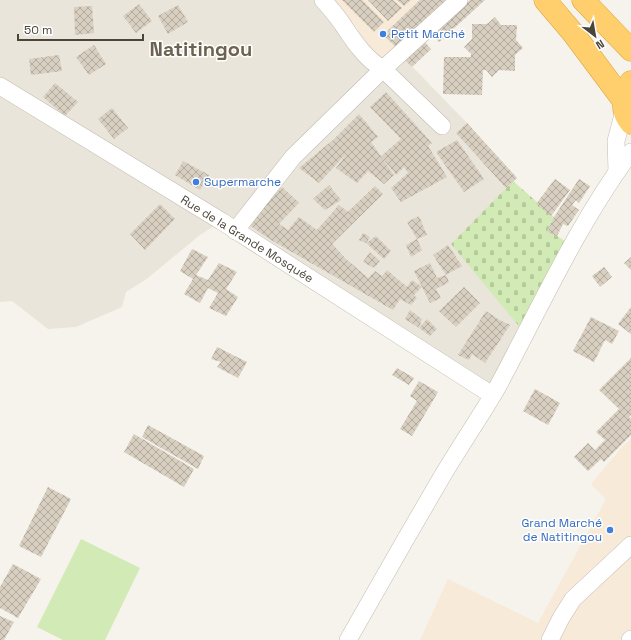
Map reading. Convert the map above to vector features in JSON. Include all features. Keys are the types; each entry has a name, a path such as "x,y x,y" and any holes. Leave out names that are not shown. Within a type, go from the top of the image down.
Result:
{"highway":[{"path":"545,0 573,33 627,104"},
{"path":"583,0 631,50"}],"street":[{"path":"323,0 345,27 352,40 375,65 383,69 442,126"},
{"path":"235,231 293,157 383,69 460,0"},
{"name":"Rue de la Grande Mosquée","path":"0,86 235,231 492,395"},
{"path":"617,171 616,141 627,104"},
{"path":"348,640 440,480 492,395 584,224 617,171 631,152"},
{"path":"550,640 573,599 631,545"}],"shaded area":[{"path":"0,0 318,0 348,34 401,55 467,123 517,178 506,188 522,330 491,386 222,221 200,235 148,278 126,292 122,307 76,327 48,329 12,301 0,302"},
{"name":"Petit Marché","path":"332,0 447,0 377,64 354,39 358,29"},
{"name":"Grand Marché de Natitingou","path":"631,439 631,640 420,640 448,579 538,623 606,499 591,484 622,447"}],"green space":[{"path":"513,181 554,217 547,232 570,244 522,330 451,244"},
{"path":"81,539 140,568 105,640 63,640 37,627"}],"building":[{"path":"342,0 362,0 384,22 374,32"},
{"path":"368,0 393,0 402,8 388,21"},
{"path":"397,0 411,0 404,6"},
{"path":"420,0 447,0 396,47 383,35"},
{"path":"470,0 485,0 439,42 432,34"},
{"path":"139,4 152,21 136,33 123,16"},
{"path":"178,5 188,22 168,34 158,16"},
{"path":"92,6 94,33 75,35 74,7"},
{"path":"495,17 501,25 517,25 516,40 523,48 515,55 515,71 499,70 492,77 486,70 483,70 482,95 443,94 444,57 471,57 471,54 464,47 472,39 472,24 487,24"},
{"path":"425,42 431,49 412,67 405,60"},
{"path":"94,45 106,64 89,75 76,57"},
{"path":"59,55 62,71 31,75 29,59"},
{"path":"55,83 78,102 65,116 43,97"},
{"path":"386,92 432,143 428,146 447,177 401,202 391,188 408,173 404,167 396,175 381,156 401,139 370,107"},
{"path":"112,108 128,128 114,139 98,119"},
{"path":"359,114 378,137 371,142 394,175 384,184 368,171 357,183 336,168 347,153 319,183 299,168 333,140"},
{"path":"467,123 517,178 506,188 456,133"},
{"path":"457,140 484,179 464,192 436,152"},
{"name":"Supermarche","path":"183,161 209,175 200,190 175,175"},
{"path":"555,179 570,190 551,216 536,204"},
{"path":"579,179 590,186 579,203 576,200 572,205 579,210 568,226 563,224 557,236 547,232 554,217"},
{"path":"329,185 341,200 325,210 313,199"},
{"path":"375,186 383,194 332,244 346,259 368,278 375,271 382,276 387,270 407,287 412,280 422,287 414,295 417,298 411,305 400,299 393,310 271,240 249,225 261,209 282,187 299,203 279,224 288,230 299,217 317,230 339,205 348,212"},
{"path":"160,204 175,219 145,250 130,234"},
{"path":"419,216 427,235 417,239 407,222"},
{"path":"363,233 370,237 366,243 359,240"},
{"path":"376,236 391,251 384,259 366,243"},
{"path":"417,239 422,250 411,257 406,245"},
{"path":"448,245 462,266 446,275 433,255"},
{"path":"192,249 208,257 196,275 208,280 219,263 237,272 226,289 238,297 226,316 209,308 218,293 208,288 200,303 184,294 193,279 180,271"},
{"path":"370,252 380,261 374,268 363,262"},
{"path":"631,257 631,270 624,263"},
{"path":"430,263 437,278 446,275 449,282 436,289 441,298 430,303 414,271"},
{"path":"604,267 612,277 600,287 592,276"},
{"path":"464,287 480,303 456,327 439,311"},
{"path":"631,307 631,334 618,324"},
{"path":"410,310 422,319 419,328 405,319"},
{"path":"486,311 510,325 485,363 472,354 469,360 458,355"},
{"path":"591,317 619,331 612,344 605,340 594,362 573,351"},
{"path":"427,319 437,329 430,336 419,328"},
{"path":"217,347 247,362 238,378 217,367 221,362 211,359"},
{"path":"631,358 631,415 629,417 631,419 631,435 604,462 601,459 588,471 574,457 588,443 595,450 605,440 596,432 619,409 599,390"},
{"path":"397,368 414,378 409,385 392,375"},
{"path":"419,381 438,392 412,436 400,429 417,401 410,396"},
{"path":"535,389 560,403 548,425 523,411"},
{"path":"148,425 204,456 198,469 142,437"},
{"path":"134,434 194,469 184,487 124,452"},
{"path":"48,487 71,499 41,557 19,546"},
{"path":"13,564 41,579 18,618 0,608 0,587"},
{"path":"0,616 14,622 4,640 0,640"}],"place":[{"name":"Petit Marché","path":"383,34"},
{"name":"Supermarche","path":"196,182"},
{"name":"Grand Marché de Natitingou","path":"610,530"}],"district":[{"name":"Natitingou","path":"201,49"}]}
